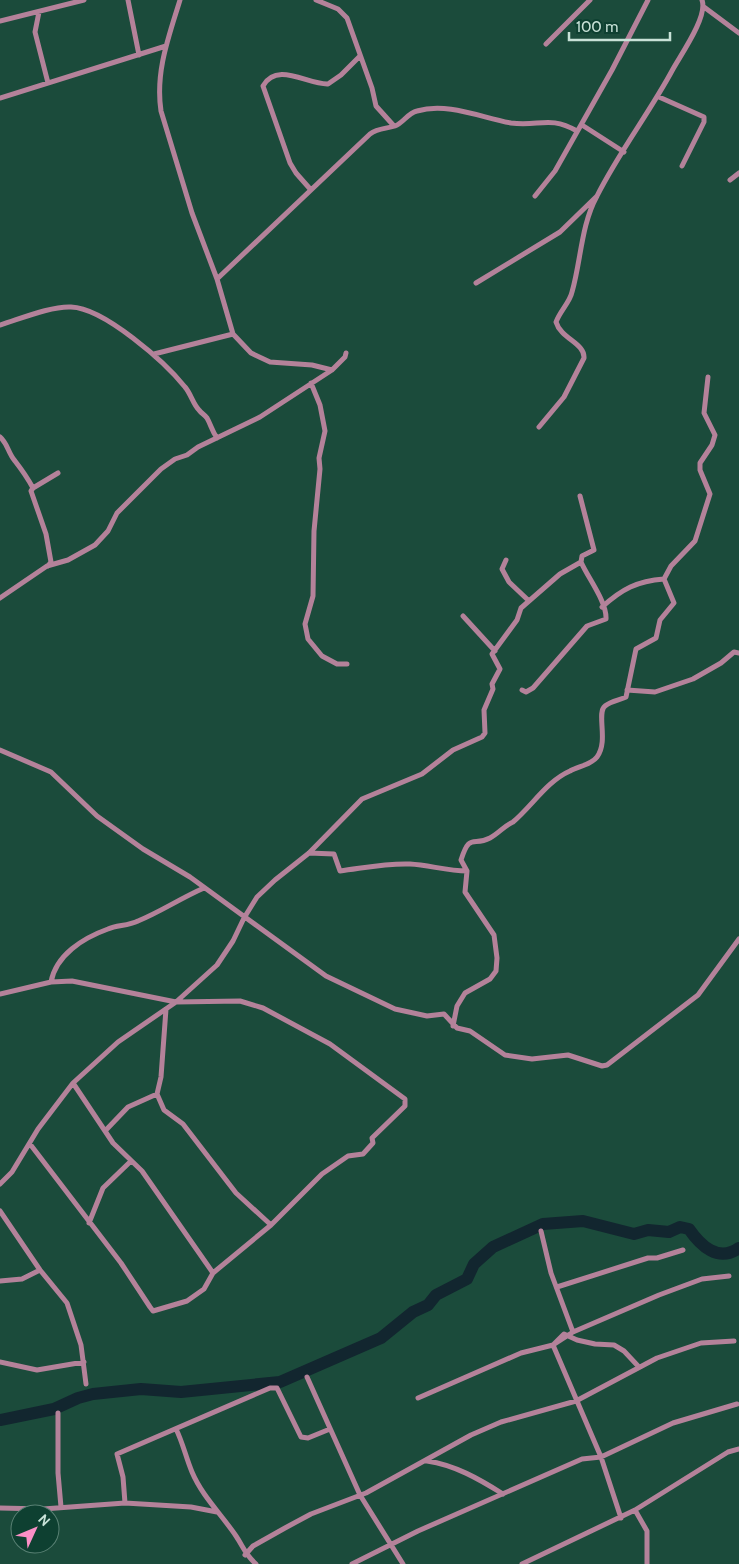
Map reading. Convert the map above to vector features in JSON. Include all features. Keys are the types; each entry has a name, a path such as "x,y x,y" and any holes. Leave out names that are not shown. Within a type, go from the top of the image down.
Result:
{"street":[{"path":"0,21 84,0"},
{"path":"128,0 139,55"},
{"path":"180,0 160,69 159,96 161,110 192,213 217,280 233,334 251,353 270,362 312,365 332,370"},
{"path":"316,0 338,9 344,14 377,109 394,126"},
{"path":"546,44 590,0"},
{"path":"535,196 555,171 582,125 648,0"},
{"path":"539,427 564,397 584,358 581,348 563,336 556,322 560,311 572,295 587,222 596,197 659,97 699,22 704,7 702,0"},
{"path":"704,7 739,33"},
{"path":"39,12 35,32 48,83"},
{"path":"0,98 166,46"},
{"path":"310,190 290,163 263,86 269,79 283,75 296,76 312,83 328,84 341,75 360,56"},
{"path":"659,97 704,117 704,122 682,166"},
{"path":"217,280 370,134 381,128 394,126 418,110 458,110 510,123 554,121 563,123 577,131"},
{"path":"582,125 624,152"},
{"path":"730,180 739,173"},
{"path":"476,283 560,232 596,197"},
{"path":"0,325 64,307 78,308 98,316 154,354 186,389 199,410 208,418 209,427 217,438"},
{"path":"154,354 233,334"},
{"path":"47,566 68,560 95,545 108,531 117,513 161,469 175,459 188,456 198,447 242,427 332,370 345,357 346,353"},
{"path":"664,579 671,566 695,541 710,494 700,470 700,463 712,445 715,434 704,413 708,377"},
{"path":"311,383 320,404 325,430 319,458 320,469 314,531 313,596 305,624 308,639 322,656 337,664 347,664"},
{"path":"0,437 6,442 14,461 23,470 33,488 31,491 43,526 52,562 0,598"},
{"path":"33,488 58,473"},
{"path":"522,690 526,692 533,688 587,626 606,619 606,613 594,585 581,562 582,556 593,552 595,547 580,496"},
{"path":"506,560 502,569 504,575 528,600"},
{"path":"0,1184 12,1172 38,1129 73,1083 118,1042 176,1002 217,965 233,941 257,897 309,852 362,799 422,774 453,750 482,737 485,732 484,710 488,706 490,693 493,689 492,684 500,669 492,655 517,620 521,608 528,600 560,574 581,562"},
{"path":"602,607 622,589 651,580 664,579"},
{"path":"453,1026 457,1006 464,993 490,979 496,971 497,958 494,935 465,892 467,871 461,860 465,847 473,840 488,839 504,826 514,822 558,779 596,758 600,751 604,733 602,709 607,704 626,697 636,648 656,638 660,620 673,606 674,597 664,579"},
{"path":"463,616 496,651"},
{"path":"627,690 655,692 693,679 721,664 734,652 739,653"},
{"path":"0,750 51,772 97,816 143,849 172,865 326,976 395,1010 427,1016 444,1014 453,1026 470,1031 505,1055 532,1059 568,1055 602,1066 607,1065 698,995 739,939"},
{"path":"309,852 334,854 337,857 340,871 397,864 429,865 448,871 467,871"},
{"path":"51,982 56,967 61,960 87,938 109,928 138,921 204,888"},
{"path":"0,994 51,982 72,981 176,1002 240,1001 263,1008 330,1044 398,1092 405,1099 405,1106 372,1138 373,1143 363,1154 348,1156 322,1174 271,1226 213,1273 204,1289 187,1301 154,1310 121,1263 30,1144"},
{"path":"166,1009 161,1077 157,1094 164,1110 183,1124 236,1192 271,1226"},
{"path":"73,1083 113,1143 142,1171 213,1273"},
{"path":"105,1131 134,1103 157,1094"},
{"path":"90,1222 103,1188 131,1162"},
{"path":"0,1211 40,1270 70,1309 84,1362 86,1384"},
{"path":"541,1231 557,1287 573,1332"},
{"path":"557,1287 648,1258 657,1258 683,1250"},
{"path":"0,1281 22,1279 40,1270"},
{"path":"418,1398 521,1353 553,1346 573,1332 613,1313 702,1279 729,1276"},
{"path":"553,1346 564,1334 576,1340 614,1345 624,1351 638,1366"},
{"path":"245,1555 253,1546 311,1514 360,1495 427,1461 471,1435 501,1422 576,1401 638,1366 701,1343 734,1341"},
{"path":"553,1346 601,1456 621,1518"},
{"path":"0,1362 37,1370 84,1362"},
{"path":"307,1376 360,1495 403,1564"},
{"path":"125,1503 123,1477 117,1454 276,1387 301,1437 308,1438 330,1429"},
{"path":"352,1564 392,1544 582,1459 601,1456 673,1423 737,1404"},
{"path":"58,1413 58,1472 61,1507"},
{"path":"176,1429 184,1444 193,1473 217,1512 238,1538 245,1555 256,1564"},
{"path":"522,1564 621,1518 728,1452 739,1449"},
{"path":"427,1461 456,1468 480,1479 503,1494"},
{"path":"0,1508 43,1509 125,1503 191,1507 217,1512"},
{"path":"636,1510 647,1531 647,1564"}],"waterway":[{"path":"0,1420 54,1409 78,1398 93,1394 141,1389 181,1392 280,1382 381,1338 413,1312 428,1305 436,1295 467,1279 474,1264 493,1247 543,1224 583,1221 634,1234 648,1230 669,1232 680,1227 689,1229 698,1241 717,1253 724,1254 739,1248"}]}
